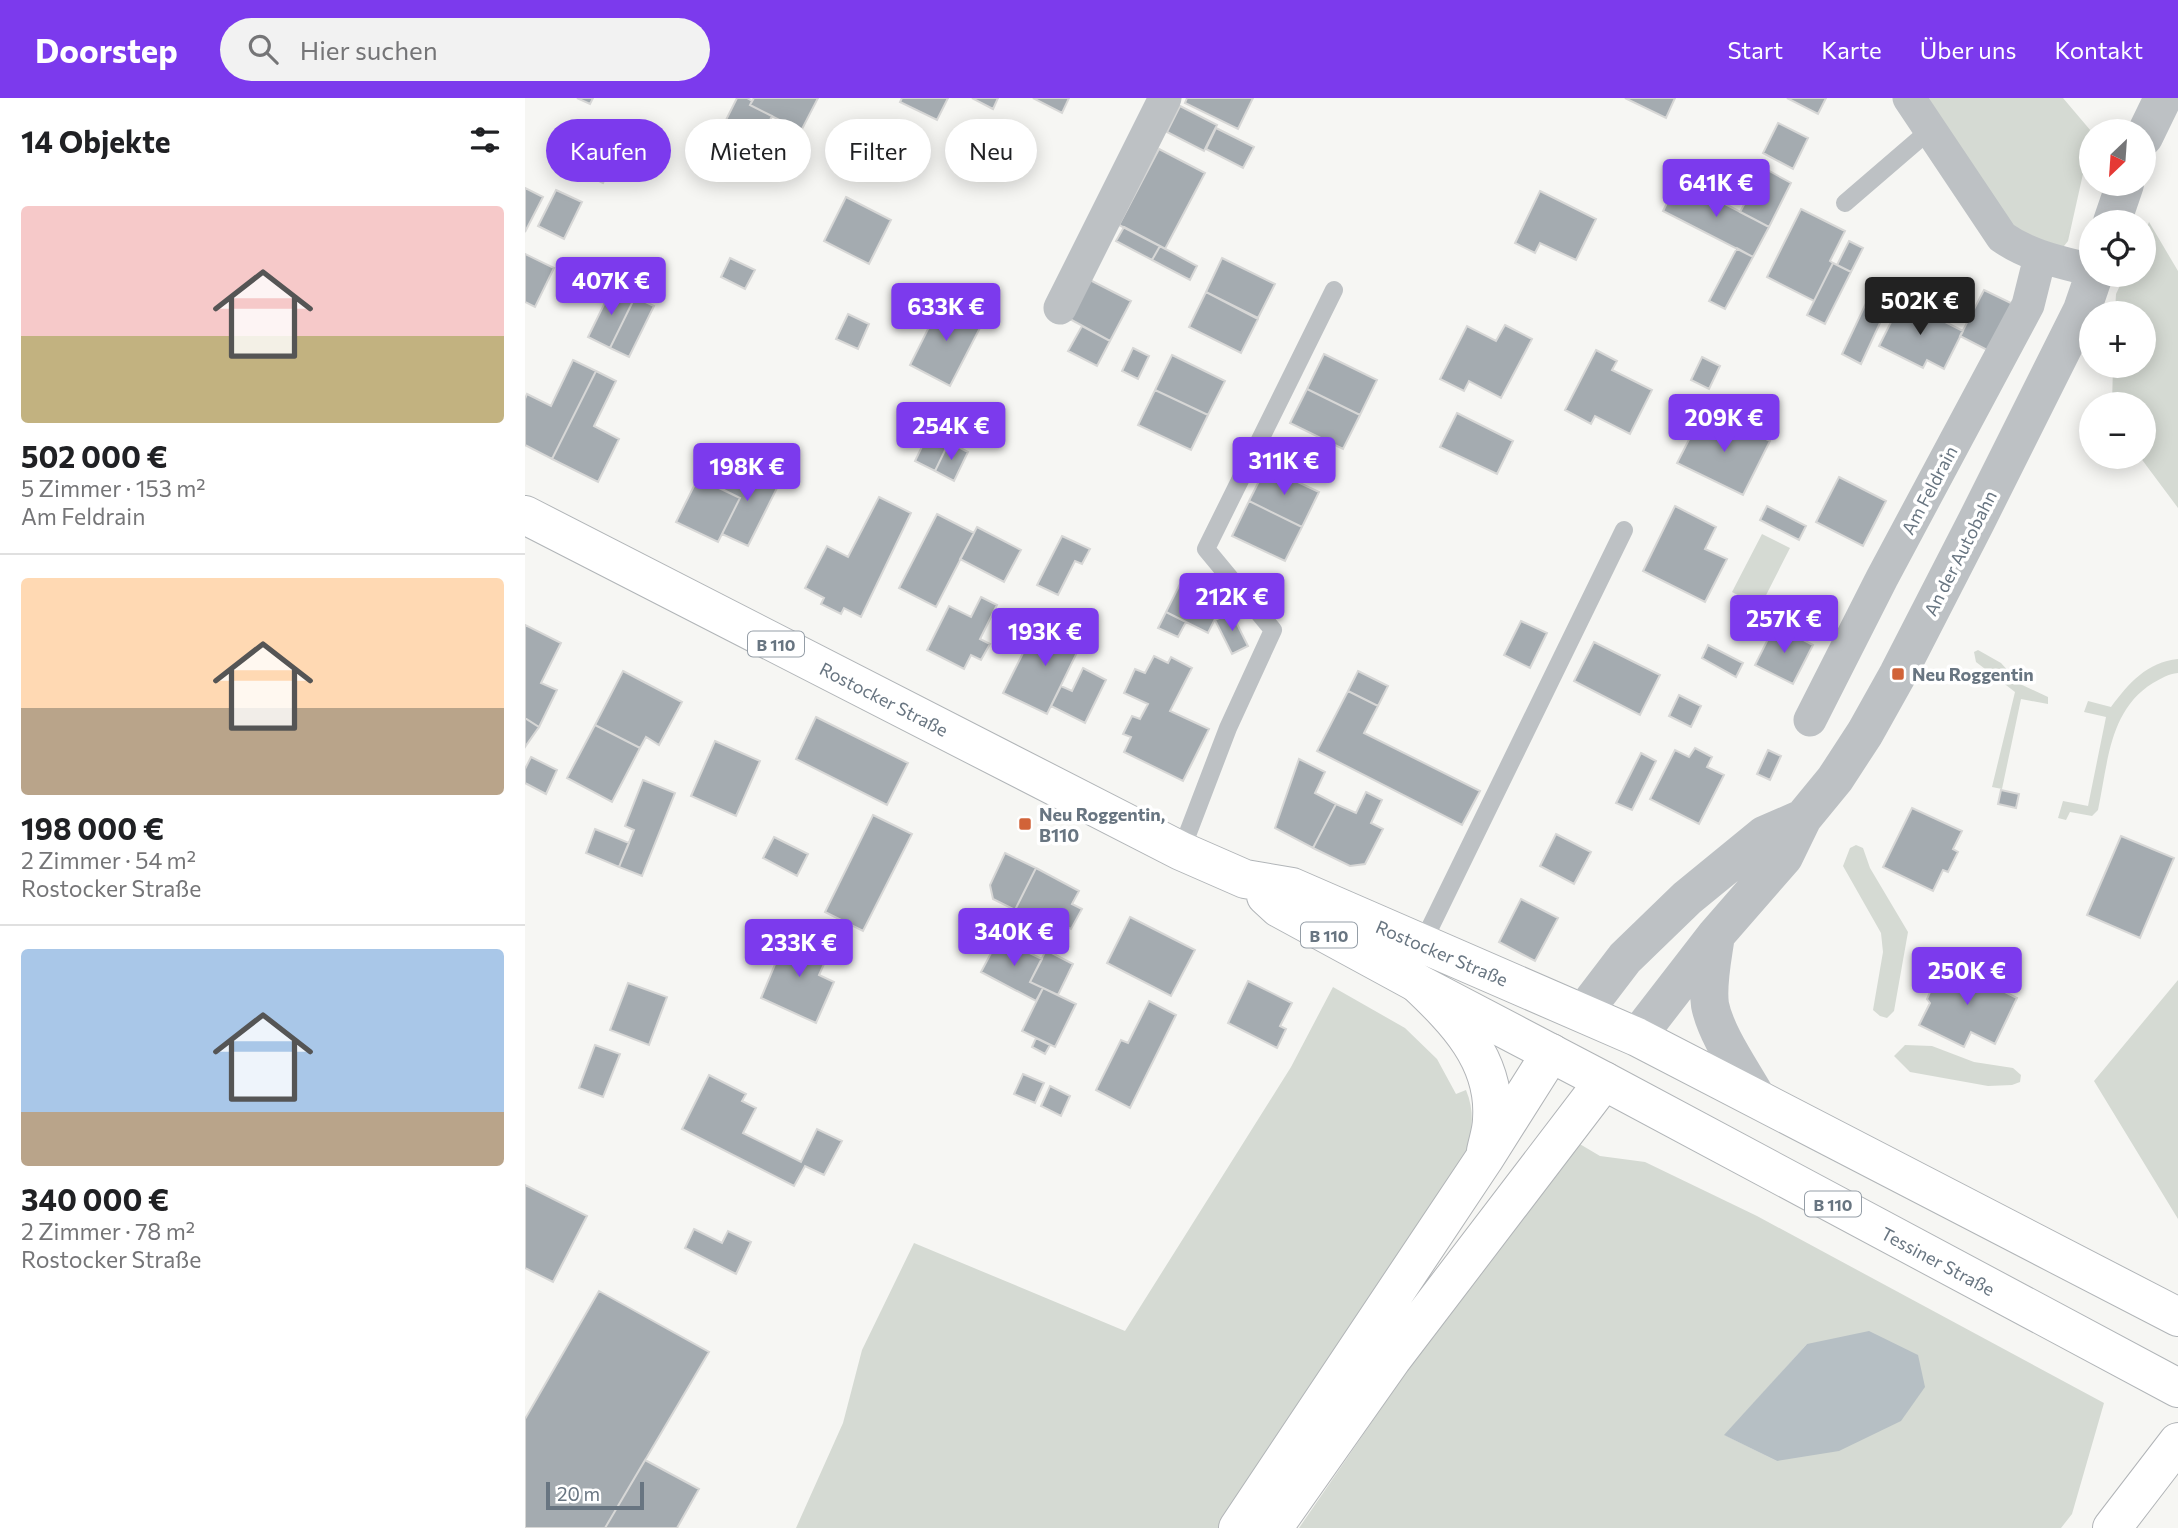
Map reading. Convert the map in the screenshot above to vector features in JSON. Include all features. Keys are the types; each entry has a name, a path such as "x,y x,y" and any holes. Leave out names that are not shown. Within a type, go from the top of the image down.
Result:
{"main road":[{"name":"Rostocker Straße","path":"525,516 1181,851 1245,879 1292,887 1637,1037"},
{"name":"Rostocker Straße","path":"1245,879 1279,908 1417,984 1552,1053"},
{"path":"1417,984 1455,1020 1481,1058 1492,1118 1485,1159"},
{"path":"1238,1528 1485,1159 1552,1053 1583,1013"},
{"path":"1273,1528 1392,1359 1637,1037"},
{"name":"B 110","path":"1637,1037 2178,1317"},
{"name":"Tessiner Straße","path":"1552,1053 2178,1388"},
{"path":"2112,1528 2178,1442"}],"street":[{"path":"1060,307 1165,98"},
{"path":"1909,98 2002,237 2015,247 2040,257 2079,267"},
{"path":"2153,119 2163,98"},
{"name":"Am Feldrain","path":"1810,720 1882,578 2028,305 2040,257"},
{"name":"An der Autobahn","path":"1637,1037 1716,935 1784,857 1803,818 1835,779 1865,733 1898,674 2082,310 2090,287"},
{"name":"An der Autobahn","path":"1583,1013 1625,958 1687,898 1764,835 1803,818"},
{"path":"1716,935 1710,1005 1717,1026 1757,1098"}],"lane":[{"path":"1845,203 1931,129"},
{"path":"1181,851 1228,728 1273,629 1206,549 1334,290"},
{"path":"1422,944 1624,530"}],"shaded area":[{"path":"1918,98 2063,98 2081,119 2079,192 2068,241 2060,251 2042,249 1996,212"},
{"path":"2156,234 2178,271 2178,508 2149,469 2156,469 2156,392 2112,392 2113,378 2156,378 2156,301 2116,301 2119,287 2156,287"},
{"path":"1762,534 1790,548 1760,607 1732,592"},
{"path":"1978,650 2001,663 2020,684 2048,697 2048,704 2021,699 2002,789 1992,787 2015,692 1976,662 1974,652"},
{"path":"2178,659 2178,673 2159,679 2138,694 2119,723 2108,756 2098,810 2092,816 2070,812 2066,820 2058,818 2063,801 2088,806 2106,717 2084,712 2088,701 2111,707 2132,682 2148,669"},
{"path":"1856,845 1863,848 1870,868 1908,932 1894,1011 1887,1018 1873,1010 1883,952 1881,933 1843,866 1850,848"},
{"path":"2178,980 2178,1219 2094,1081"},
{"path":"1333,987 1405,1028 1437,1059 1456,1094 1466,1090 1472,1122 1470,1143 1462,1175 1224,1528 796,1528 843,1423 862,1350 914,1243 1125,1331 1291,1067"},
{"path":"1905,1045 1932,1046 1974,1062 2013,1068 2021,1075 2020,1082 1988,1086 1910,1072 1894,1056"},
{"path":"1578,1143 1600,1156 1645,1162 1757,1216 2104,1403 2072,1514 2061,1528 1299,1528 1503,1231","holes":["1807,1344 1777,1461 1725,1435"]},
{"path":"1869,1331 1918,1355 1925,1387 1901,1421 1839,1451 1777,1461 1724,1435 1807,1344"}],"building":[{"path":"577,98 593,98 590,104"},
{"path":"737,98 747,98 752,101 750,105 772,116 771,119 726,119"},
{"path":"754,98 818,98 807,119 777,119 750,105"},
{"path":"902,98 948,98 937,120 900,102"},
{"path":"972,98 998,98 993,109"},
{"path":"1033,98 1069,98 1062,113"},
{"path":"1187,98 1253,98 1238,129 1185,103"},
{"path":"1625,98 1675,98 1666,118"},
{"path":"1787,98 1826,98 1818,114"},
{"path":"1180,106 1217,125 1204,151 1167,132"},
{"path":"1778,123 1808,138 1793,169 1763,153"},
{"path":"1216,128 1254,147 1243,168 1206,149"},
{"path":"1159,149 1205,173 1165,249 1119,225"},
{"path":"1764,168 1791,183 1769,227 1740,212"},
{"path":"1689,185 1769,227 1753,257 1663,211 1673,191"},
{"path":"525,188 543,197 525,232"},
{"path":"556,190 582,202 564,239 538,226"},
{"path":"1540,191 1596,219 1576,260 1540,243 1535,253 1515,243"},
{"path":"846,197 891,220 869,264 824,241"},
{"path":"1801,209 1845,231 1814,301 1767,277"},
{"path":"1124,227 1160,246 1152,260 1116,241"},
{"path":"1849,241 1863,248 1851,272 1837,265"},
{"path":"1160,246 1197,266 1190,280 1152,260"},
{"path":"1737,248 1753,257 1725,309 1709,301"},
{"path":"525,254 554,268 535,307 525,302"},
{"path":"730,258 755,270 745,289 721,277"},
{"path":"1222,258 1275,284 1258,318 1206,292"},
{"path":"1833,263 1851,272 1825,324 1807,315"},
{"path":"1088,279 1131,301 1110,341 1068,318"},
{"path":"613,286 635,297 610,348 588,337"},
{"path":"1984,290 2015,305 1991,352 1960,336"},
{"path":"1206,292 1258,319 1241,353 1189,327"},
{"path":"635,297 654,306 629,357 610,348"},
{"path":"1902,300 1963,331 1944,369 1927,360 1923,368 1879,346"},
{"path":"942,301 983,322 950,386 910,365"},
{"path":"1867,301 1886,310 1861,364 1842,354"},
{"path":"848,314 869,324 858,349 836,339"},
{"path":"1505,325 1532,339 1501,398 1469,381 1464,391 1440,379 1467,326 1496,341"},
{"path":"1082,326 1110,341 1097,366 1068,351"},
{"path":"1133,348 1149,356 1138,379 1122,371"},
{"path":"1596,350 1617,361 1612,370 1652,390 1630,434 1595,416 1591,424 1565,410"},
{"path":"1324,354 1377,380 1360,415 1307,389"},
{"path":"1172,355 1225,381 1208,415 1155,390"},
{"path":"1702,357 1720,366 1709,389 1691,380"},
{"path":"573,360 596,371 552,459 525,445 525,399 527,394 551,406"},
{"path":"596,371 616,381 594,426 619,439 598,482 552,459"},
{"path":"1307,389 1360,415 1343,449 1290,423"},
{"path":"1155,390 1208,415 1191,450 1138,425"},
{"path":"1457,413 1513,441 1497,474 1440,447"},
{"path":"1700,418 1722,429 1727,419 1770,441 1743,495 1677,463"},
{"path":"929,432 949,442 935,471 915,461"},
{"path":"949,442 968,452 954,481 935,471"},
{"path":"733,464 778,486 748,546 722,534 740,498 720,488"},
{"path":"1266,467 1319,492 1302,527 1249,501"},
{"path":"1839,477 1886,501 1863,546 1816,522"},
{"path":"698,478 740,498 718,542 676,522"},
{"path":"879,497 911,513 861,617 844,608 841,614 821,604 824,598 805,588 827,546 848,557"},
{"path":"1249,501 1302,527 1285,561 1232,536"},
{"path":"1675,506 1716,527 1705,549 1727,559 1705,602 1643,571"},
{"path":"1767,506 1806,526 1799,540 1760,520"},
{"path":"937,514 974,533 936,607 899,588"},
{"path":"977,527 1021,550 1004,582 960,559"},
{"path":"1062,536 1090,549 1082,564 1075,561 1058,595 1037,585"},
{"path":"1184,576 1226,597 1208,633 1166,612"},
{"path":"981,597 997,605 980,639 990,644 981,660 971,655 964,669 927,650 949,606 971,617"},
{"path":"1166,612 1186,622 1178,637 1158,628"},
{"path":"1231,612 1248,646 1232,654 1215,620"},
{"path":"1060,618 1087,632 1047,714 1003,693 1028,643 1044,651"},
{"path":"1521,621 1547,633 1530,668 1504,655"},
{"path":"525,625 561,643 541,683 557,690 539,727 525,718"},
{"path":"1775,625 1813,645 1793,684 1755,665"},
{"path":"1594,642 1660,675 1640,715 1574,681"},
{"path":"1708,645 1743,663 1736,677 1702,658"},
{"path":"1154,656 1168,663 1171,657 1192,668 1170,711 1209,729 1183,781 1124,752 1131,737 1123,734 1132,716 1140,719 1148,704 1124,693 1135,669 1145,673"},
{"path":"1083,668 1106,680 1085,723 1051,706 1061,686 1072,691"},
{"path":"623,671 682,702 659,745 646,737 640,748 595,725"},
{"path":"1358,671 1388,686 1378,706 1348,691"},
{"path":"1348,691 1378,706 1364,733 1480,791 1462,825 1317,751"},
{"path":"1679,695 1701,706 1691,727 1669,716"},
{"path":"816,717 908,763 887,805 796,759"},
{"path":"525,718 539,727 525,747"},
{"path":"595,725 640,748 612,802 567,778"},
{"path":"715,741 760,761 736,816 691,796"},
{"path":"1695,748 1712,757 1707,767 1724,775 1699,824 1650,799 1675,750 1689,757"},
{"path":"1768,750 1781,756 1770,780 1757,774"},
{"path":"1641,753 1656,761 1632,810 1616,803"},
{"path":"531,757 557,770 546,794 525,783 525,769"},
{"path":"1299,759 1325,772 1315,793 1336,804 1313,848 1275,828"},
{"path":"643,780 675,793 642,876 619,867 634,830 625,826"},
{"path":"2001,790 2019,794 2016,808 1998,804"},
{"path":"1366,792 1382,800 1371,823 1383,829 1365,864 1350,866 1313,848 1336,804 1356,813"},
{"path":"1912,808 1962,831 1953,849 1958,852 1948,872 1943,870 1933,891 1883,867"},
{"path":"873,815 912,834 863,931 825,912"},
{"path":"595,829 629,843 619,867 586,853"},
{"path":"1556,834 1591,852 1574,884 1540,866"},
{"path":"2121,836 2174,858 2140,938 2087,915"},
{"path":"774,837 808,854 797,876 763,858"},
{"path":"1005,853 1036,868 1015,910 993,899 990,885"},
{"path":"1036,868 1079,891 1072,904 1082,909 1071,929 1062,924 1058,931 1045,925 1040,934 1025,927 1030,918 1015,910"},
{"path":"1521,899 1558,918 1535,961 1499,942"},
{"path":"1130,917 1195,950 1171,996 1107,963"},
{"path":"788,933 830,951 819,975 834,982 816,1023 761,998"},
{"path":"999,938 1042,959 1030,982 1043,988 1036,1001 981,972"},
{"path":"1046,950 1073,964 1058,995 1030,982"},
{"path":"1948,965 1964,972 1967,967 1987,976 1985,982 2017,998 1995,1044 1971,1032 1964,1047 1919,1025 1930,1003 1927,999 1933,985 1940,982"},
{"path":"1248,981 1292,1003 1280,1026 1286,1029 1277,1048 1228,1023"},
{"path":"628,983 667,997 649,1045 610,1030"},
{"path":"1043,988 1076,1004 1055,1047 1022,1031"},
{"path":"1149,1001 1176,1015 1130,1108 1096,1090 1121,1040 1128,1043"},
{"path":"1036,1038 1050,1045 1045,1054 1032,1047"},
{"path":"595,1045 620,1054 603,1097 579,1088"},
{"path":"1023,1074 1044,1083 1035,1103 1014,1094"},
{"path":"709,1075 746,1094 742,1101 756,1108 743,1133 801,1162 817,1129 842,1141 824,1175 805,1166 794,1186 682,1129"},
{"path":"1050,1086 1070,1096 1061,1116 1041,1106"},
{"path":"525,1185 587,1216 553,1282 525,1268"},
{"path":"694,1229 722,1243 728,1231 751,1242 736,1274 685,1248"},
{"path":"599,1291 709,1352 605,1528 525,1528 525,1419"},
{"path":"645,1460 699,1489 677,1528 605,1528"}],"place":[{"name":"Neu Roggentin","path":"1898,674"},
{"name":"Neu Roggentin, B110","path":"1025,824"}]}
